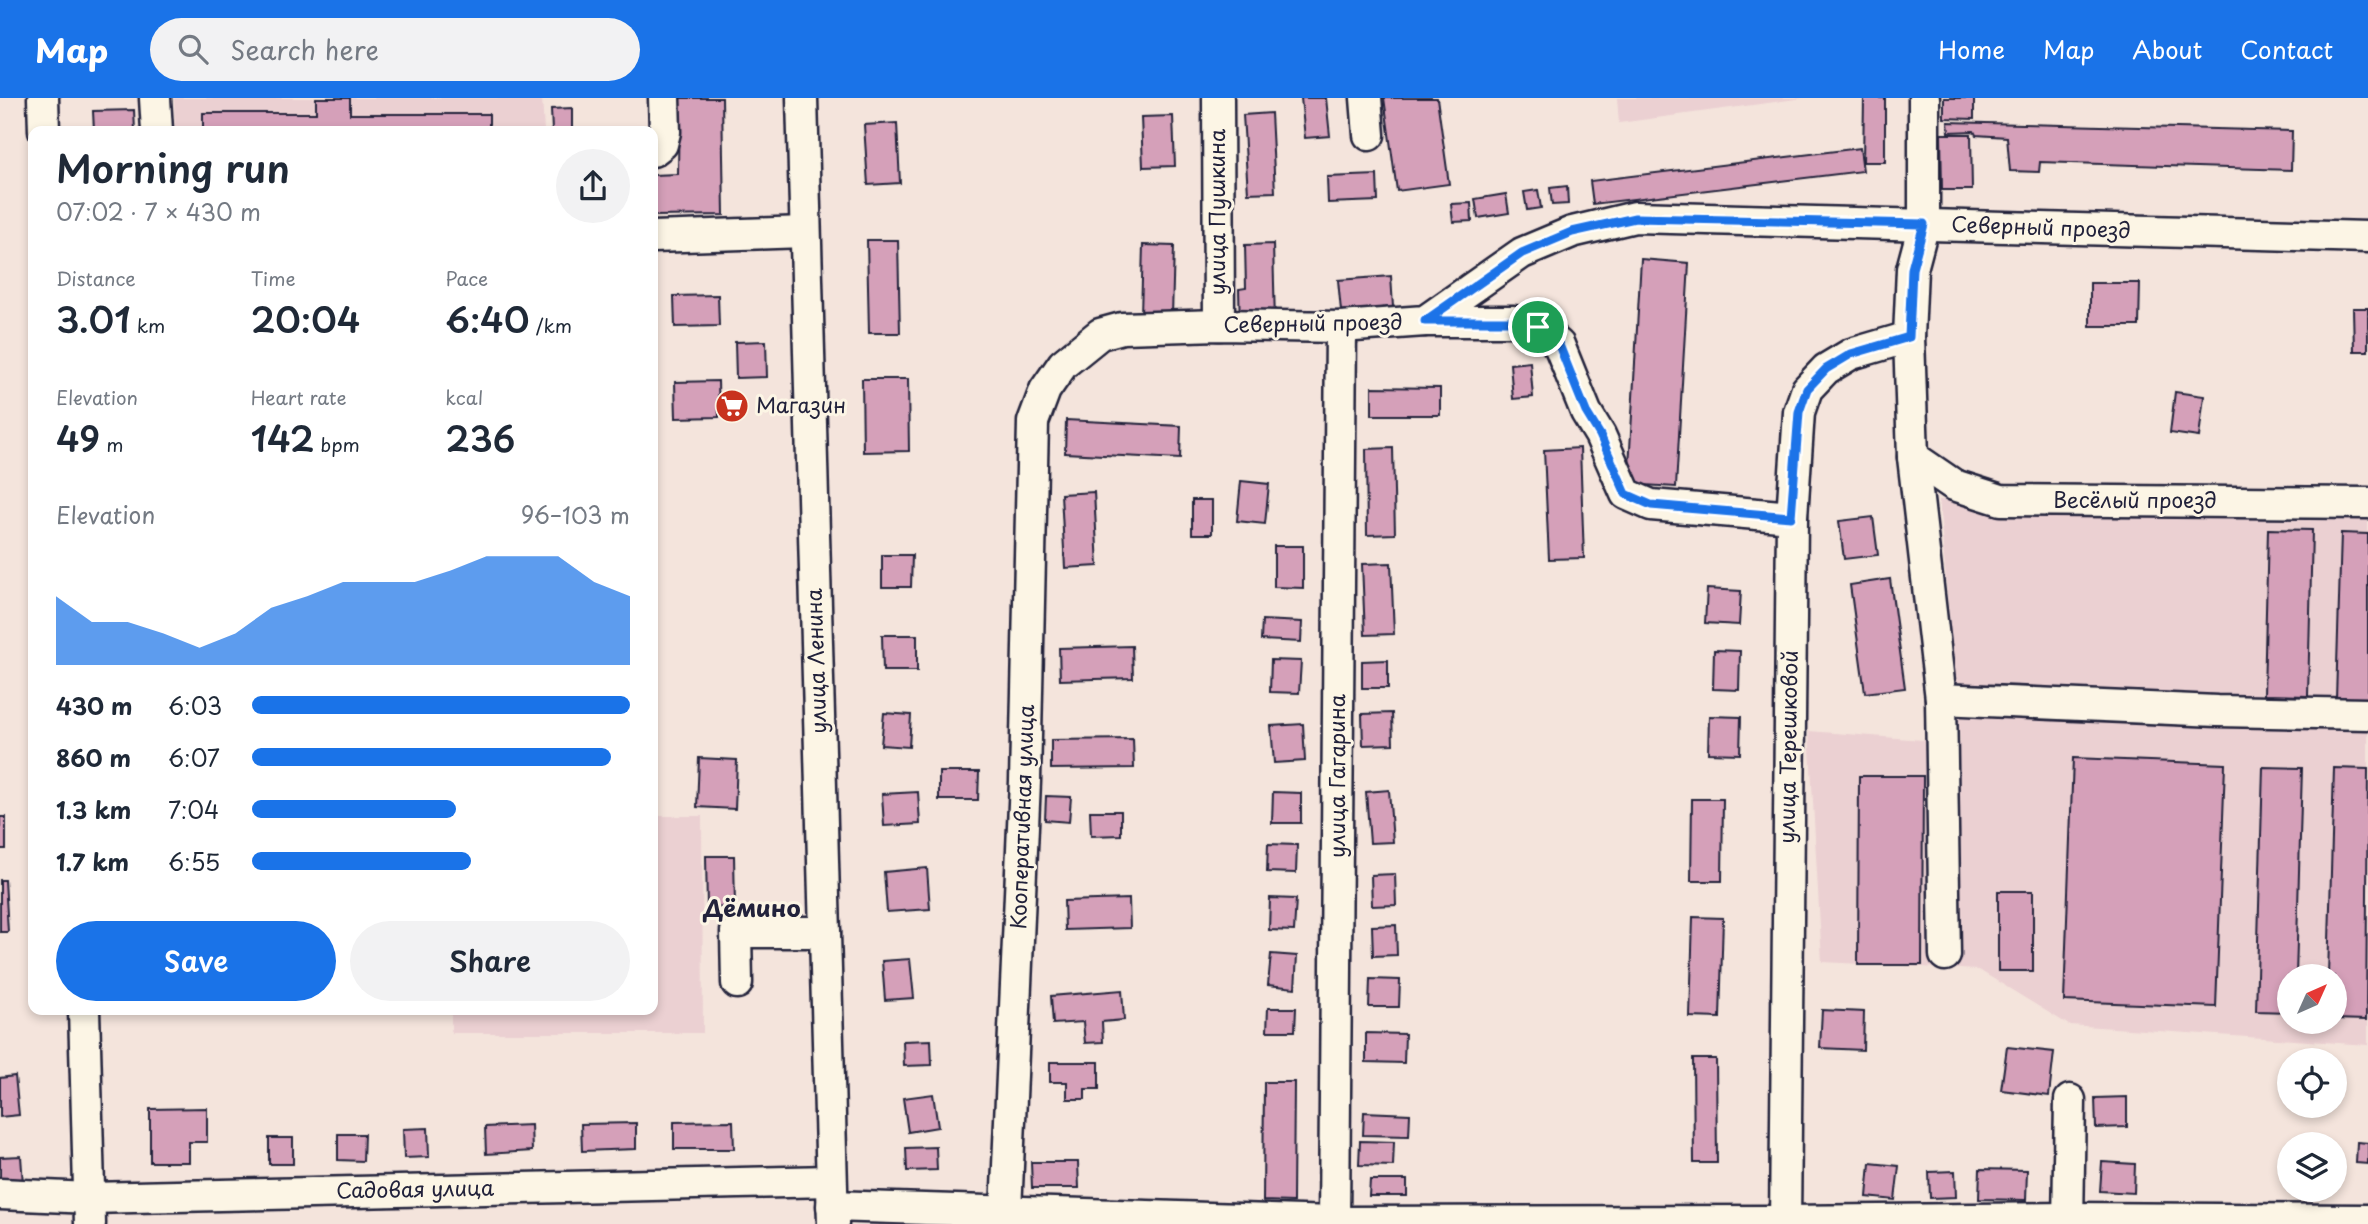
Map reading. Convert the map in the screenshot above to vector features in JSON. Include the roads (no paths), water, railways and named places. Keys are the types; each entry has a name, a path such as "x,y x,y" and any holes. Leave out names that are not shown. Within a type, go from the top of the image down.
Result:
{"street":[{"path":"43,98 44,126"},
{"path":"155,98 157,126"},
{"path":"658,147 662,144 664,132 664,98"},
{"name":"улица Ленина","path":"802,98 832,1203"},
{"name":"улица Пушкина","path":"1218,98 1219,326"},
{"path":"1366,98 1369,135"},
{"path":"1924,98 1924,224 1912,269 1909,337 1913,457 1941,699 1945,955"},
{"name":"Северный проезд","path":"1033,422 1045,390 1063,364 1101,334 1122,328 1341,327 1425,321 1522,253 1572,232 1635,218 2368,237"},
{"path":"658,237 805,232"},
{"path":"1425,321 1514,321 1538,327 1559,345 1586,412 1600,435 1626,494 1651,505 1791,517"},
{"name":"улица Гагарина","path":"1334,1223 1341,327"},
{"name":"улица Терешковой","path":"1785,1223 1791,517 1799,412 1807,389 1826,369 1851,354 1909,337"},
{"name":"Кооперативная улица","path":"1006,1211 1025,781 1033,422"},
{"name":"Весёлый проезд","path":"1913,457 1954,485 2001,500 2368,503"},
{"path":"1941,699 2217,711 2368,714"},
{"path":"737,983 736,932 825,932"},
{"path":"84,1015 90,1211"},
{"path":"2068,1221 2070,1100"},
{"name":"Садовая улица","path":"0,1194 90,1211 832,1203 1334,1223 2368,1220"}],"place":[{"name":"Магазин","path":"732,406"}],"district":[{"name":"Дёмино","path":"752,909"}]}
